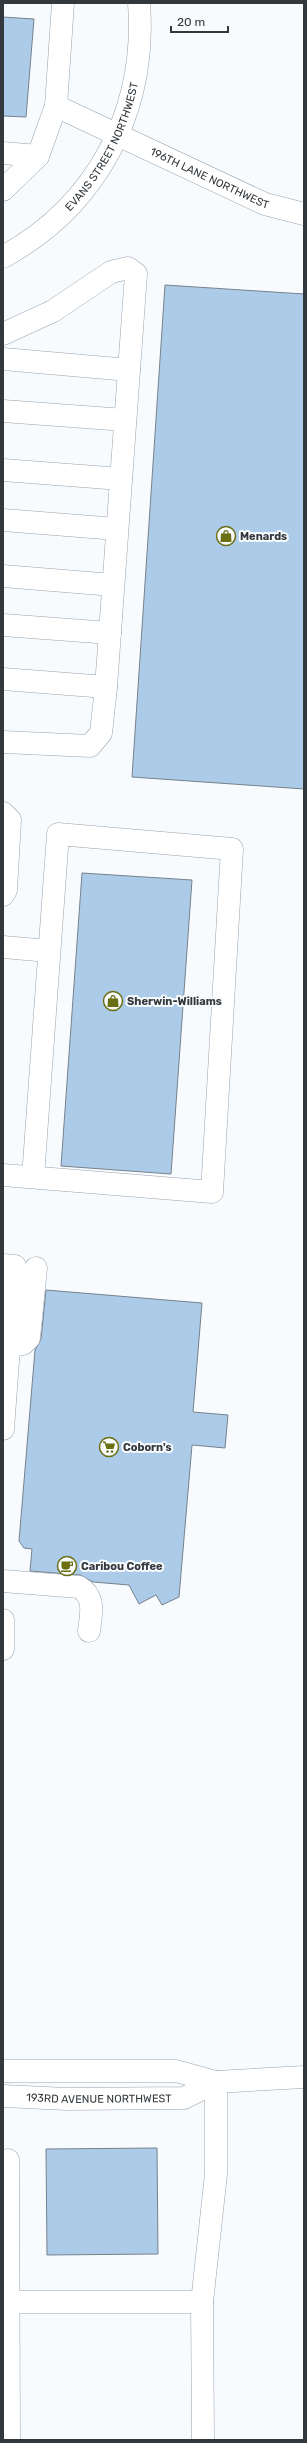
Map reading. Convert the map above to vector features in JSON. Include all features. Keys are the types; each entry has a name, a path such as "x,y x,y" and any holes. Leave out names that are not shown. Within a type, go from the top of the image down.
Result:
{"street":[{"path":"3,190 38,156 56,106 63,3"},
{"name":"EVANS STREET NORTHWEST","path":"3,257 39,234 76,200 92,180 119,134 132,94 137,69 140,39 139,3"},
{"name":"196TH LANE NORTHWEST","path":"56,106 119,134 265,204 304,214"},
{"path":"3,153 38,156"},
{"path":"3,334 54,311 111,272 128,268 136,274 114,585 101,733 90,746 3,742"},
{"path":"3,359 129,370"},
{"path":"3,411 125,420"},
{"path":"3,470 121,479"},
{"path":"3,520 118,529"},
{"path":"3,576 114,585"},
{"path":"3,625 110,634"},
{"path":"3,679 106,687"},
{"path":"3,813 10,820 6,890 3,895"},
{"path":"3,1174 33,1177 212,1192 232,849 58,834 33,1177"},
{"path":"3,947 49,951"},
{"path":"3,1265 15,1266 3,1429"},
{"path":"10,1346 23,1344 29,1338 36,1268"},
{"path":"3,1581 79,1587 86,1591 90,1596 92,1604 89,1631"},
{"path":"3,1620 3,1650"},
{"name":"193RD AVENUE NORTHWEST","path":"3,2070 176,2071 216,2082 304,2077"},
{"path":"203,2440 202,2302 216,2174 216,2082"},
{"name":"193RD AVENUE NORTHWEST","path":"3,2096 67,2099 184,2098 216,2082"},
{"path":"8,2160 5,2302 6,2417 9,2440"},
{"path":"5,2302 202,2302"}],"building":[{"path":"3,17 34,19 26,117 3,116"},
{"name":"Menards","path":"165,285 304,294 304,789 132,777"},
{"path":"82,873 192,880 171,1174 61,1166"},
{"name":"Coborn's","path":"46,1290 202,1303 193,1412 228,1415 225,1448 192,1445 179,1597 162,1605 156,1595 139,1604 129,1585 93,1582 80,1575 30,1571 32,1549 24,1548 19,1541 35,1350 41,1339"},
{"path":"157,2148 158,2254 47,2255 46,2149"}],"place":[{"name":"Menards","path":"226,536"},
{"name":"Sherwin-Williams","path":"113,1001"},
{"name":"Coborn's","path":"109,1447"},
{"name":"Caribou Coffee","path":"67,1566"}]}
